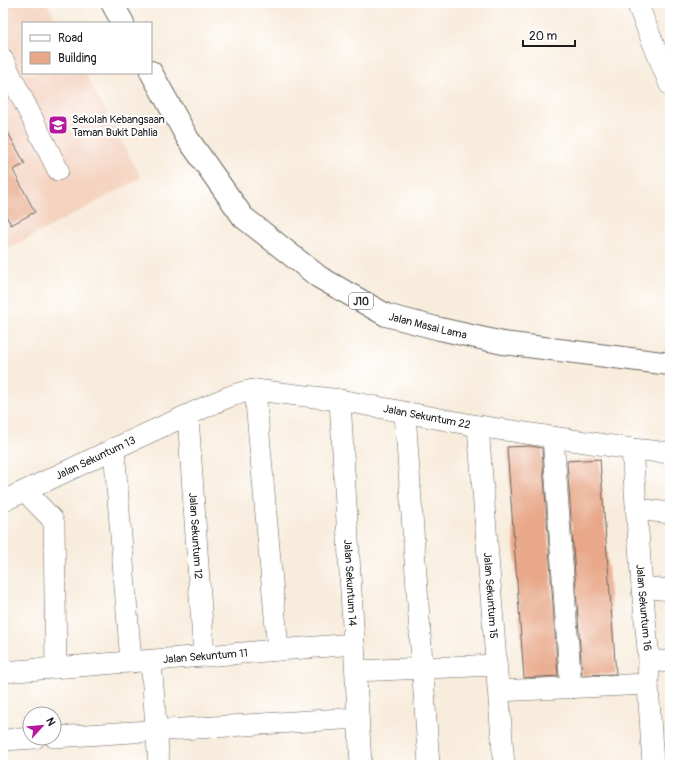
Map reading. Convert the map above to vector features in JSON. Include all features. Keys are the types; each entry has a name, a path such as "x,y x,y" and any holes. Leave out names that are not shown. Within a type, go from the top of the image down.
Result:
{"main road":[{"path":"112,3 123,22"},
{"name":"Jalan Masai Lama","path":"152,74 188,139 242,217 319,277 386,315 503,343 670,364"}],"street":[{"path":"637,3 670,85"},
{"path":"3,60 58,170"},
{"path":"255,390 278,650"},
{"name":"Jalan Sekuntum 22","path":"188,416 243,391 255,390 340,400 478,426 632,449 670,453"},
{"name":"Jalan Sekuntum 14","path":"340,400 361,765"},
{"path":"405,413 429,765"},
{"name":"Jalan Sekuntum 13","path":"3,501 114,448 188,416"},
{"name":"Jalan Sekuntum 12","path":"188,416 204,656"},
{"name":"Jalan Sekuntum 15","path":"478,426 504,765"},
{"path":"553,437 571,688"},
{"path":"114,448 131,662"},
{"name":"Jalan Sekuntum 16","path":"632,449 649,660 648,684 661,740 654,765"},
{"path":"25,491 54,521 56,668"},
{"path":"637,509 670,513"},
{"path":"642,587 670,590"},
{"name":"Jalan Sekuntum 11","path":"4,672 354,644"},
{"path":"649,660 670,662"},
{"path":"151,661 159,765"},
{"path":"356,671 496,665"},
{"path":"498,691 648,684"},
{"path":"62,736 358,718"},
{"path":"3,740 22,739"}],"shaded area":[{"name":"Sekolah Kebangsaan Taman Bukit Dahlia","path":"3,3 47,3 57,22 22,22 22,74 86,74 141,178 3,252"}],"building":[{"path":"3,123 25,164 13,170 35,212 11,225 3,210"},
{"path":"529,446 542,448 558,676 524,678 507,447"},
{"path":"600,459 616,674 582,675 567,461"}],"place":[{"name":"Sekolah Kebangsaan Taman Bukit Dahlia","path":"58,125"}]}
